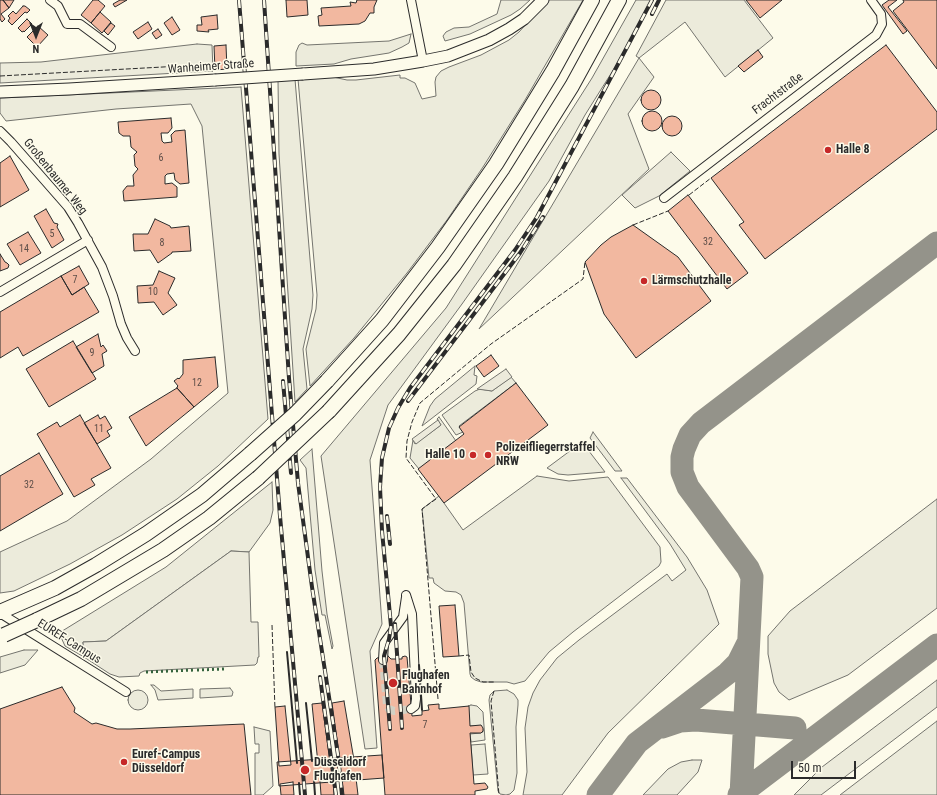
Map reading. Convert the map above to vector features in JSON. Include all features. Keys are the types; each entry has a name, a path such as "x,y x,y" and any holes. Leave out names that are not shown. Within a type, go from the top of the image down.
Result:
{"highway":[{"path":"0,612 62,584 96,565 146,534 202,495 295,414 327,381 382,320 438,247 487,177 553,71 592,0"},
{"path":"2,636 81,599 163,550 209,518 258,478 329,411 399,334 454,265 515,177 572,86 619,0"}],"street":[{"path":"50,0 58,6 67,24 80,24 111,47"},
{"path":"411,0 423,61"},
{"name":"Wanheimer Straße","path":"0,92 69,89 374,69 423,61 448,56 489,40 524,19 543,0"},
{"name":"Frachtstraße","path":"664,198 876,35 882,24 881,14 871,0"},
{"name":"Großenbaumer Weg","path":"0,131 68,207 105,272 121,324 135,351"},
{"path":"0,292 88,240"},
{"path":"383,660 384,643 403,617 406,595 412,614 416,699 414,706 411,709"},
{"name":"EUREF-Campus","path":"0,612 126,692"}],"shaded area":[{"path":"501,0 530,0 511,15 470,34 445,41 443,36 446,32 454,28 469,27 497,14"},
{"path":"548,0 583,0 525,100 483,167 447,220 407,273 354,338 310,386 306,349 316,309 317,295 298,79 333,77 356,80 400,75 400,78 405,78 415,83 422,99 436,96 436,77 441,71 481,55 509,40 519,32"},
{"path":"636,0 652,0 627,48 585,115 549,181 388,405 370,460 382,624 370,651 377,748 365,749 321,456 446,308 592,78"},
{"path":"666,0 744,0 773,38 725,77 685,22 639,58 636,56"},
{"path":"411,34 409,43 389,53 351,59 334,64 296,66 296,52 299,45 302,43 307,45 389,41"},
{"path":"197,44 212,45 213,71 0,83 0,63 41,62"},
{"path":"639,58 654,77 628,114 649,169 479,329"},
{"path":"295,79 313,295 312,309 303,349 307,389 295,402 279,154 278,80"},
{"path":"241,87 268,419 218,466 177,499 122,535 70,564 14,591 0,593 0,552 67,521 151,459 228,393 202,126 191,104 116,109 6,121 0,113 0,98"},
{"path":"671,152 690,171 659,196 635,208 622,195"},
{"path":"475,366 474,375 477,376 476,384 422,426 430,406 435,399"},
{"path":"506,369 512,377 492,391 477,389"},
{"path":"511,377 516,383 459,426 463,432 456,435 442,415 475,391 480,389 492,391"},
{"path":"439,417 456,441 419,469 410,458 413,440 415,444 441,425 437,419"},
{"path":"438,420 441,425 416,444 412,439"},
{"path":"593,432 622,471 615,471 590,438"},
{"path":"582,442 605,472 568,475 558,474 547,468"},
{"path":"312,449 322,571 327,614 333,646 332,649 325,615 322,615 315,570 306,468 300,460"},
{"path":"537,476 569,481 608,477 660,547 661,562 659,566 549,652 525,681 514,684 507,682 481,682 475,680 470,674 464,603 461,595 456,592 445,591 434,583 433,578 429,578 422,509 439,496 463,530"},
{"path":"621,478 627,478 687,557 707,590 719,624 608,733 562,795 523,795 527,772 525,728 528,707 540,680 557,658 579,640 667,574 672,581 686,570 670,544"},
{"path":"272,482 273,510 270,523 249,552 231,551 106,641 83,642 84,657 65,646 59,633 166,567"},
{"path":"937,499 937,608 848,675 789,700 779,692 774,683 768,654 768,636 790,611"},
{"path":"231,551 249,552 251,622 258,622 259,657 255,665 144,671 140,673 139,676 119,677 110,674 84,657 83,642 106,641"},
{"path":"24,650 38,650 25,665 0,673 0,657"},
{"path":"937,680 937,707 821,795 794,795 822,767"},
{"path":"151,685 154,685 161,691 193,689 193,698 158,700 155,690"},
{"path":"230,688 233,692 232,696 200,698 200,689"},
{"path":"138,690 145,693 148,700 145,707 138,710 131,707 128,700 131,693"},
{"path":"507,690 514,694 518,700 518,705 516,727 517,773 514,790 510,794 506,795 500,794 498,791 489,700 490,695 494,691"},
{"path":"468,706 477,706 483,712 485,740 471,742 470,734 483,732 483,729 481,726 469,726"},
{"path":"937,721 937,795 840,795"},
{"path":"254,727 270,731 273,786 263,795 255,795 255,753 259,753 259,744 255,744"},
{"path":"485,744 488,774 473,775 471,745"},
{"path":"702,760 698,772 677,795 643,795 668,769 681,762"}],"building":[{"path":"0,0 3,0 9,8 1,14 5,19 2,22 0,19"},
{"path":"3,0 14,0 9,8"},
{"path":"93,0 98,0 105,6 91,23 81,15"},
{"path":"120,0 127,0 115,7 113,4"},
{"path":"286,0 307,0 308,15 287,17"},
{"path":"357,0 377,0 374,7 374,13 370,13 365,21 359,24 319,26 318,16 322,15 321,8 351,6 350,2 356,3"},
{"path":"746,0 782,0 760,18"},
{"path":"889,0 897,0 888,7 907,31 903,34 882,5"},
{"path":"903,0 937,0 937,69 893,11 904,2"},
{"path":"23,6 30,10 27,13 25,12 12,25 8,21 10,18 8,16 13,11 16,14"},
{"path":"100,12 111,22 102,33 91,23"},
{"path":"217,15 218,29 208,30 209,32 197,31 197,25 202,25 201,17"},
{"path":"172,17 180,30 172,35 164,23"},
{"path":"27,19 32,24 24,32 22,32 18,28"},
{"path":"148,22 152,29 138,39 133,32"},
{"path":"111,23 115,26 108,35 104,31"},
{"path":"38,26 48,35 37,47 27,37"},
{"path":"158,29 162,35 156,39 152,33"},
{"path":"226,45 227,69 215,70 214,46"},
{"name":"Halle 8","path":"886,45 937,112 937,129 765,259 739,225 744,222 711,178"},
{"path":"758,50 763,57 744,72 738,66"},
{"path":"651,90 658,93 661,100 658,107 651,110 644,107 641,100 644,93"},
{"path":"652,111 659,114 662,121 659,128 652,131 645,128 642,121 645,114"},
{"path":"672,116 679,119 682,126 679,133 672,136 665,133 662,126 665,119"},
{"path":"171,118 172,128 168,133 161,133 162,141 164,143 172,142 171,135 175,131 185,130 189,183 180,184 175,180 174,173 167,174 165,176 165,184 172,183 177,187 177,197 124,201 123,191 127,186 134,186 133,175 138,169 135,166 134,155 137,152 131,147 130,136 123,136 119,133 118,122"},
{"path":"10,156 29,190 0,207 0,163"},
{"path":"688,195 748,273 727,289 668,211"},
{"path":"46,209 54,223 58,224 57,227 64,240 52,248 34,216"},
{"path":"155,219 170,226 171,228 189,226 191,251 172,252 158,263 150,250 134,251 133,234 148,234"},
{"name":"Lärmschutzhalle","path":"633,225 678,257 711,301 636,358 604,314 585,262 611,237"},
{"path":"28,232 41,253 20,265 7,244"},
{"path":"0,254 9,265 8,268 0,271"},
{"path":"79,266 89,284 72,295 61,276"},
{"path":"159,271 175,278 168,293 177,305 163,315 154,302 138,303 137,286 153,285"},
{"path":"61,276 72,295 84,287 99,312 23,356 18,347 0,358 0,312"},
{"path":"98,334 101,347 103,345 107,351 102,354 104,366 92,373 76,347"},
{"path":"73,341 96,379 49,407 26,369"},
{"path":"491,355 499,366 484,377 476,366"},
{"path":"215,357 218,387 194,407 177,388 178,386 174,381 178,378 179,379 183,374 183,360"},
{"name":"Halle 10","path":"516,383 548,425 444,503 418,469 464,434 459,427"},
{"path":"177,388 194,407 146,446 129,417"},
{"path":"80,415 111,468 91,479 95,485 74,497 37,434 57,422 60,427"},
{"path":"98,415 100,419 105,416 112,428 107,431 110,436 97,444 84,423"},
{"path":"39,453 63,494 0,531 0,476"},
{"path":"455,605 459,656 443,657 439,606"},
{"path":"388,656 391,659 402,659 402,657 407,657 412,716 422,715 422,711 429,710 428,705 439,704 439,709 469,706 470,726 481,725 483,728 481,733 470,733 474,784 485,783 488,787 487,789 475,791 475,795 385,795 375,660 377,658"},
{"name":"Euref-Campus Düsseldorf","path":"62,687 75,708 74,712 92,724 96,723 117,729 130,729 244,724 251,795 0,795 0,709"},
{"path":"344,701 354,760 340,762 332,703"},
{"path":"322,703 330,762 318,764 312,704"},
{"path":"285,706 291,765 279,766 275,707"},
{"path":"382,755 384,778 279,786 277,762"},
{"path":"356,778 358,795 344,795 342,779"},
{"path":"333,779 334,795 321,795 320,781"},
{"path":"293,782 294,795 281,795 280,784"}],"taxiway":[{"path":"741,795 752,577 748,568 688,487 682,472 682,457 684,449 690,435 701,423 937,243"},
{"path":"598,795 637,743 728,673 738,663 747,645"},
{"path":"739,795 937,645"},
{"path":"662,727 680,721 696,720 795,728"}],"tunnel":[{"path":"383,660 387,705 389,709 394,711 411,709"}],"railway":[{"path":"239,0 280,516 305,795"},
{"path":"264,0 289,378 298,483 312,587 338,755 342,795"},
{"path":"390,729 384,656 391,626 382,531 380,487 382,458 389,428 398,408 410,388 515,250 537,217 652,0"},
{"path":"652,14 659,0"},
{"path":"408,401 520,253 543,217"},
{"path":"283,381 291,473"},
{"path":"387,516 390,544"},
{"path":"395,624 402,728"},
{"path":"320,677 336,795"}],"hedge":[{"path":"197,670 224,669"},
{"path":"146,672 194,670"}],"fence":[{"path":"0,76 199,65 213,71"},
{"path":"689,195 711,178"},
{"path":"633,225 668,211"},
{"path":"438,699 422,509 436,499 406,458 407,441 412,422 420,403 491,344 583,279 585,262"},
{"path":"272,625 275,709"},
{"path":"459,656 469,655 471,672 475,678 483,682 494,682"},
{"path":"494,691 491,701 499,795"}],"wall":[{"path":"287,652 297,763"},
{"path":"419,665 422,710"},
{"path":"306,703 312,761"},
{"path":"314,781 315,795"},
{"path":"299,783 300,795"}],"place":[{"name":"Halle 8","path":"828,150"},
{"name":"Lärmschutzhalle","path":"644,281"},
{"name":"Halle 10","path":"473,455"},
{"name":"Polizeifliegerrstaffel NRW","path":"488,455"},
{"name":"Flughafen Bahnhof","path":"393,683"},
{"name":"Euref-Campus Düsseldorf","path":"124,762"},
{"name":"Düsseldorf Flughafen","path":"305,770"}]}
